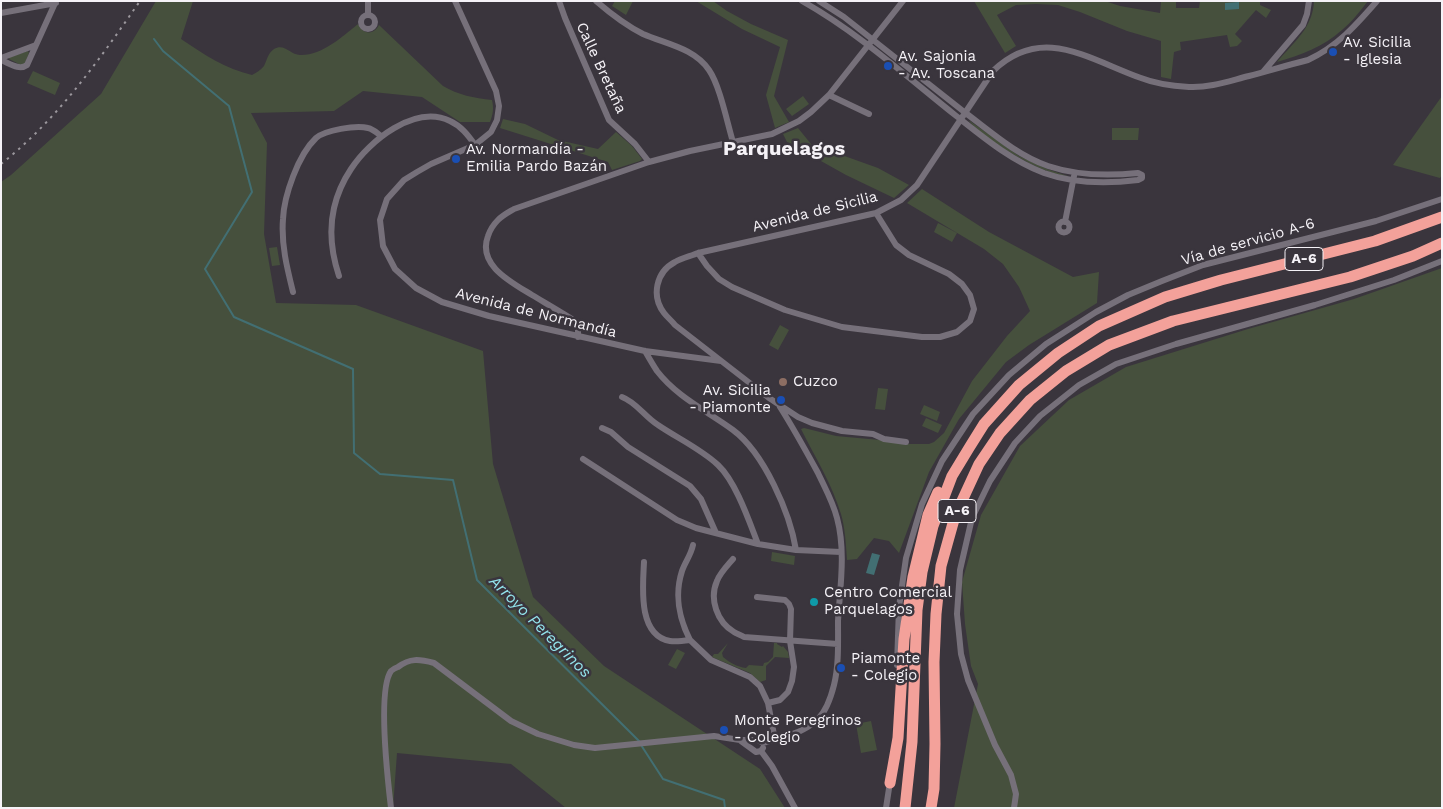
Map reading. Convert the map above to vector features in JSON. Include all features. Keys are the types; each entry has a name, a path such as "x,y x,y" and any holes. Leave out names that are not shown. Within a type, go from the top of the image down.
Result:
{"highway":[{"name":"A-6","path":"905,808 912,742 917,610 933,526 952,476 984,424 1019,385 1058,353 1099,326 1165,297 1221,280 1375,241 1442,218"},
{"name":"A-6","path":"931,808 934,788 934,652 936,614 942,566 955,516 979,464 1000,433 1030,400 1066,371 1109,344 1173,321 1350,277 1413,256 1442,243"},
{"path":"890,783 898,738 904,639 913,577 928,515 943,482 952,476"}],"street":[{"path":"368,1 368,14"},
{"name":"Avenida de Normandía","path":"455,1 496,91 499,106 497,120 491,132 475,145 424,168 404,180 387,199 380,220 383,246 395,269 416,288 442,302 489,316 645,352 722,362"},
{"name":"Calle Bretaña","path":"559,1 609,120 635,144 649,162"},
{"name":"Calle Bretaña","path":"596,1 620,21 642,33 687,51 700,60 709,70 716,83 733,142"},
{"path":"802,1 826,14 988,141 1018,161 1046,174 1073,180 1116,183 1142,178 1142,175 1138,173 1109,176 1075,173 1048,166 1021,154 992,134 844,17 819,1"},
{"path":"578,337 578,323 509,281 488,260 486,240 490,230 499,219 514,209 649,162 758,137 784,129 799,121 829,96 903,1"},
{"path":"1262,72 1303,24 1309,1"},
{"name":"Avenida de Sicilia","path":"906,442 884,439 873,434 842,431 812,424 778,404 675,325 663,312 656,292 658,280 664,270 674,262 698,254 876,213 901,200 917,185 993,71 1014,54 1029,49 1045,47 1063,48 1160,84 1200,87 1214,85 1308,60 1330,48 1349,32 1377,1"},
{"path":"1,12 56,2"},
{"path":"1,59 20,68 24,68 27,65 56,2"},
{"path":"40,5 46,11 49,18"},
{"path":"1,59 36,46"},
{"path":"829,96 869,114"},
{"path":"339,276 332,248 334,208 341,188 351,169 381,136 410,121 437,117 450,121 464,130 475,145"},
{"path":"293,292 283,244 283,218 288,191 303,156 316,138 340,129 368,128 381,136"},
{"path":"1065,222 1075,173"},
{"name":"Vía de servicio A-6","path":"886,808 894,738 899,607 906,558 922,504 942,461 973,414 1009,375 1046,344 1096,312 1128,295 1203,266 1376,221 1442,199"},
{"path":"698,254 719,279 732,287 785,310 842,327 922,338 940,337 957,332 970,321 974,309 970,295 962,284 949,274 909,255 896,246 876,213"},
{"path":"1014,808 1016,794 1010,775 995,745 968,680 961,654 957,614 960,570 972,518 990,481 1015,444 1040,416 1079,385 1116,364 1176,344 1315,305 1394,280 1442,261"},
{"path":"645,352 657,371 676,390 734,431 750,446 762,462 787,515 796,550"},
{"path":"622,397 629,399 656,424 711,459 720,467 737,494 758,544"},
{"path":"391,808 385,744 385,688 391,671 404,662 419,659 434,663 511,721 538,734 574,745 595,748 714,736 740,740 760,740 763,743 792,735 806,728 818,718 830,698 835,683 838,644 840,535 833,504 798,436 778,404"},
{"path":"798,417 798,436"},
{"path":"602,428 628,447 690,486 701,499 716,533"},
{"path":"583,459 677,520 696,528 758,544 796,550 841,552"},
{"path":"693,545 678,585 681,620 690,640 711,660 750,677 760,686 768,703 775,740"},
{"path":"732,558 717,582 714,592 714,604 723,623 733,632 744,637 838,644"},
{"path":"644,562 642,594 647,618 653,630 661,638 669,641 690,640"},
{"path":"757,597 785,600 791,609 790,641 794,667 792,681 788,692 780,700 768,703"},
{"path":"740,740 756,752 761,751"},
{"path":"752,748 752,744 755,741"},
{"path":"761,751 763,743"},
{"path":"761,751 772,766 794,808"}],"green space":[{"path":"156,1 193,1 181,39 215,60 233,69 252,75 264,66 270,52 274,49 281,47 296,54 308,54 331,45 358,24 366,32 374,31 379,25 443,86 466,96 492,100 493,111 490,122 460,122 422,97 363,91 334,111 251,113 267,143 264,234 276,303 356,305 483,351 493,464 533,597 604,666 760,769 785,808 566,808 511,764 397,753 393,808 1,808 1,182 101,94"},
{"path":"615,1 633,1 626,15 612,6"},
{"path":"696,1 713,1 751,24 788,40 774,96 789,122 775,128 766,95 780,47 742,29"},
{"path":"974,1 1105,1 1120,6 1160,13 1161,1 1176,1 1176,8 1199,8 1200,1 1260,1 1260,5 1271,10 1266,18 1256,10 1235,34 1242,41 1237,46 1230,47 1227,35 1180,42 1181,50 1174,52 1171,79 1161,77 1161,41 1127,31 1058,5 1016,5 997,15 1016,46 1005,53"},
{"path":"1314,1 1368,1 1349,24 1335,36 1319,46 1277,62 1306,27 1313,11"},
{"path":"28,51 25,63 21,65 9,59 10,57"},
{"path":"33,71 60,83 55,95 27,83"},
{"path":"803,96 809,104 792,116 786,109"},
{"path":"1442,96 1442,175 1440,178 1393,165"},
{"path":"503,119 525,124 558,140 598,149 616,132 632,146 642,159 612,170 608,162 500,128"},
{"path":"969,121 1019,156 1068,176 1044,170 1015,155 977,129"},
{"path":"798,128 811,144 878,168 909,185 894,198 846,175 787,142 783,134"},
{"path":"1112,128 1139,128 1138,140 1112,140"},
{"path":"922,189 989,232 1073,277 1099,272 1097,303 1029,345 1006,362 959,419 929,472 899,553 889,541 874,538 857,559 847,560 841,514 828,481 801,429 804,428 836,436 905,444 929,444 934,442 944,433 972,381 1007,336 1030,311 1019,287 1003,264 984,249 907,203"},
{"path":"938,223 957,233 952,242 934,232"},
{"path":"277,247 280,265 272,266 269,248"},
{"path":"1442,268 1442,808 954,808 978,684 971,666 962,582 981,515 1020,446 1069,400 1126,367 1248,329 1354,299"},
{"path":"780,325 789,330 778,350 769,345"},
{"path":"878,388 888,389 885,410 875,409"},
{"path":"924,405 940,412 937,421 920,414"},
{"path":"926,418 942,425 938,433 922,426"},
{"path":"772,552 795,556 794,565 771,561"},
{"path":"728,643 722,653 723,657 733,664 746,668 749,665 763,666 764,663 768,662 773,657 774,643 783,646 788,652 789,658 775,657 766,666 766,680 760,682 750,673 712,657 714,654 718,654"},
{"path":"677,649 685,653 676,669 668,665"},
{"path":"871,721 877,750 861,753 856,724"}],"water":[{"path":"1239,2 1239,9 1225,10 1225,3"},
{"path":"872,553 880,555 874,575 866,573"}],"waterway":[{"name":"Arroyo Peregrinos","path":"154,39 163,51 229,106 252,192 205,269 234,317 353,369 354,453 380,474 453,480 477,580 639,741"},
{"name":"Arroyo Peregrinos","path":"641,745 663,779 724,800 725,808"}],"railway":[{"path":"1,164 41,128 59,108 93,67 140,1"}],"place":[{"name":"Av. Sicilia - Iglesia","path":"1333,52"},
{"name":"Av. Sajonia - Av. Toscana","path":"888,66"},
{"name":"Av. Normandía - Emilia Pardo Bazán","path":"456,159"},
{"name":"Cuzco","path":"783,382"},
{"name":"Av. Sicilia - Piamonte","path":"781,400"},
{"name":"Centro Comercial Parquelagos","path":"814,602"},
{"name":"Piamonte - Colegio","path":"841,668"},
{"name":"Monte Peregrinos - Colegio","path":"724,730"}],"district":[{"name":"Parquelagos","path":"784,149"}]}
